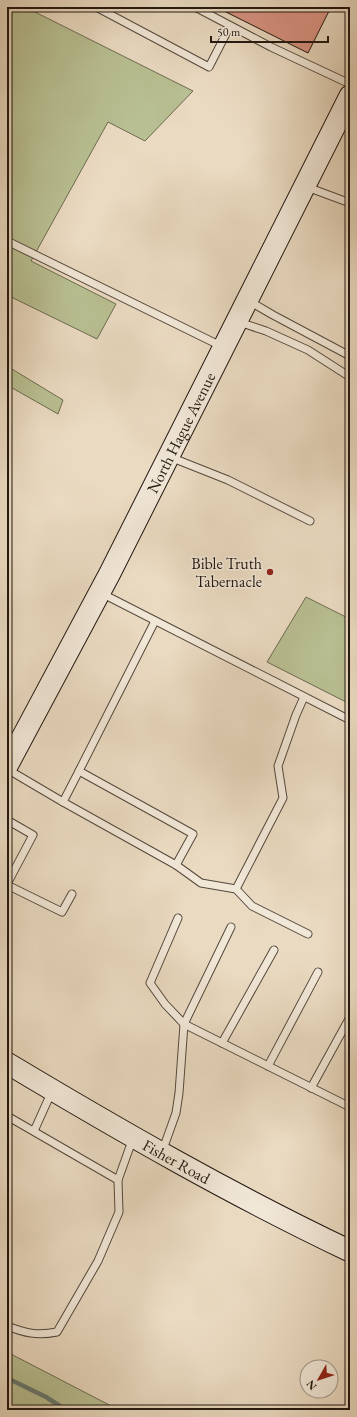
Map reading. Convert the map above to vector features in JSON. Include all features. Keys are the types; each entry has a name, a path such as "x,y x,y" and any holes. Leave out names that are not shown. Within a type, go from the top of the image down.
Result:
{"main road":[{"name":"North Hague Avenue","path":"7,766 99,592 350,96"},
{"name":"Fisher Road","path":"7,1063 162,1154 297,1226 350,1251"}],"lane":[{"path":"96,7 209,67 230,26"},
{"path":"196,7 271,47 350,84"},
{"path":"305,186 350,203"},
{"path":"7,241 223,347"},
{"path":"247,300 350,356"},
{"path":"237,321 266,331 308,350 350,378"},
{"path":"168,456 228,480 310,521"},
{"path":"99,592 350,720"},
{"path":"63,802 155,620"},
{"path":"236,889 283,798 278,766 304,697"},
{"path":"7,769 176,865 201,883 236,889 252,906 308,934"},
{"path":"79,771 193,834 176,865"},
{"path":"7,820 33,835 7,884 62,912 72,894"},
{"path":"178,918 150,983 165,1004 184,1024 350,1107"},
{"path":"162,1154 176,1113 184,1024 231,927"},
{"path":"222,1043 274,950"},
{"path":"268,1066 318,972"},
{"path":"311,1088 350,1017"},
{"path":"34,1131 52,1090"},
{"path":"7,1116 118,1180"},
{"path":"7,1326 25,1333 46,1334 57,1332 98,1261 119,1212 118,1180 133,1137"}],"green space":[{"path":"7,7 25,7 193,91 145,141 108,122 31,261 116,304 97,339 7,295"},
{"path":"7,366 63,400 58,414 7,385"},
{"path":"306,597 350,619 350,704 267,662"},
{"path":"7,1352 119,1410 7,1410"}],"building":[{"path":"216,7 331,7 308,53"}],"waterway":[{"path":"7,1378 46,1397 66,1410"}],"place":[{"name":"Bible Truth Tabernacle","path":"270,572"}]}
